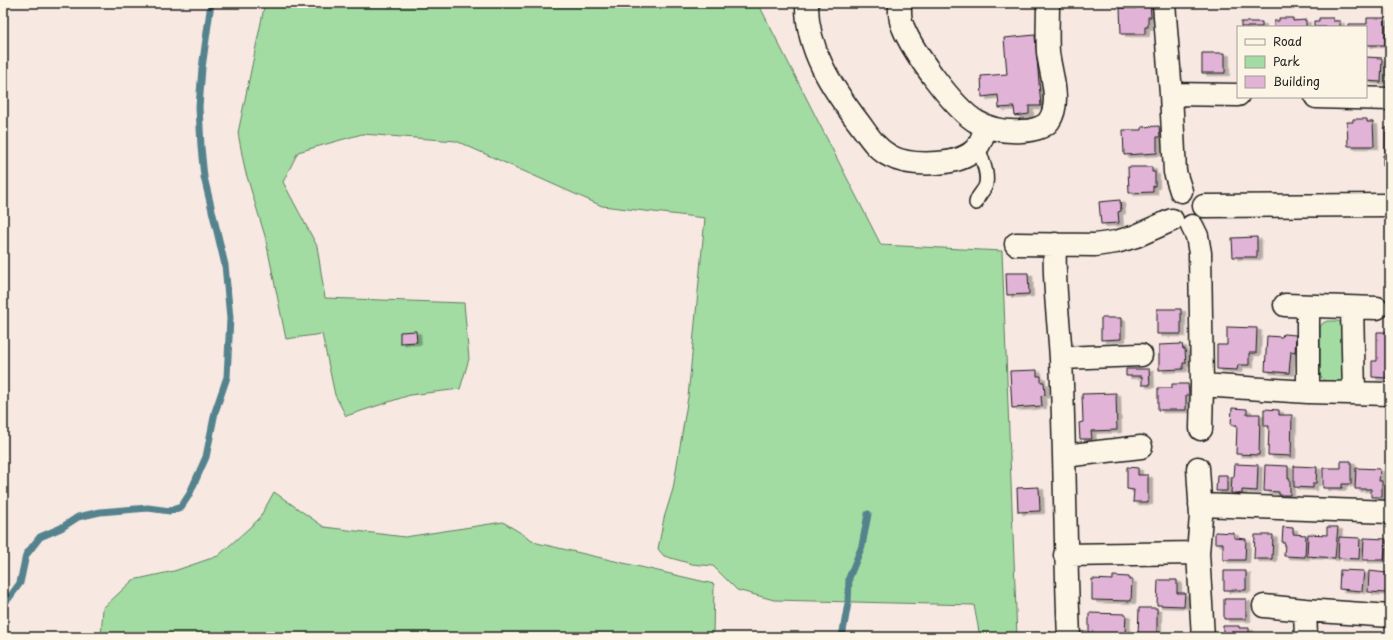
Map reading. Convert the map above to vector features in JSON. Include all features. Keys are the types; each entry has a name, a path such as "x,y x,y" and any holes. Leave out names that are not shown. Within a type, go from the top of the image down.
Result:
{"street":[{"path":"807,3 811,41 824,71 843,103 871,139 890,156 916,163 946,162 961,158 971,153 978,146 986,126"},
{"path":"900,3 900,19 909,41 954,103 976,121 1001,131 1026,131 1038,128 1049,121 1054,105 1055,87 1048,52 1048,3"},
{"path":"1164,3 1171,94 1174,172 1181,191"},
{"path":"1171,94 1237,95"},
{"path":"1353,98 1390,99"},
{"path":"1016,244 1096,244 1116,242 1182,223 1201,218 1204,213 1204,206 1201,199 1196,194 1189,191 1181,191 1174,195 1170,200 1168,207 1168,214 1182,223 1197,236 1200,253 1202,385 1201,429"},
{"path":"1204,206 1390,205"},
{"path":"1055,244 1055,274 1061,358 1069,637"},
{"path":"1285,305 1377,308"},
{"path":"1308,306 1308,392"},
{"path":"1352,308 1354,393"},
{"path":"1061,358 1141,355"},
{"path":"1202,385 1308,392 1390,394"},
{"path":"1064,456 1141,447"},
{"path":"1198,468 1201,525 1198,553 1203,637"},
{"path":"1200,505 1390,512"},
{"path":"1066,555 1198,553"},
{"path":"1264,606 1390,616"},
{"path":"1305,610 1306,637"}],"lane":[{"path":"976,203 978,196 986,185 987,179 978,146"}],"green space":[{"path":"265,3 758,3 881,245 1002,251 1017,637 980,637 974,605 774,600 737,590 713,566 692,564 664,556 658,549 664,518 673,489 688,397 705,218 602,206 456,141 362,134 298,152 283,182 317,246 325,298 464,303 469,359 460,389 410,395 346,416 335,395 322,334 286,339 265,236 245,170 238,133"},
{"path":"1327,321 1338,321 1342,324 1345,377 1340,382 1332,384 1325,381 1320,375 1320,327"},
{"path":"274,492 324,527 405,537 503,522 537,543 714,584 713,637 101,637 103,608 133,580 174,571 218,556 259,519"}],"building":[{"path":"1136,3 1150,3 1151,17 1148,17 1148,27 1145,27 1145,34 1121,34 1120,8 1136,8"},
{"path":"1279,18 1293,18 1293,21 1306,20 1306,26 1274,26 1274,21 1279,21"},
{"path":"1319,18 1333,18 1333,21 1340,21 1340,26 1314,26 1314,21 1319,21"},
{"path":"1367,18 1385,18 1385,45 1367,45 1367,26 1349,26 1349,24 1367,24"},
{"path":"1241,22 1262,22 1262,26 1241,26"},
{"path":"1035,35 1041,106 1029,106 1029,114 1015,116 1014,107 999,108 998,95 982,97 981,76 1007,74 1004,38"},
{"path":"1202,53 1225,53 1225,73 1202,73"},
{"path":"1367,57 1382,58 1381,82 1367,81"},
{"path":"1353,119 1367,119 1367,122 1373,122 1374,146 1348,146 1347,122 1353,122"},
{"path":"1159,126 1160,137 1157,137 1157,153 1124,155 1123,130 1142,130 1142,127"},
{"path":"1385,128 1390,128 1390,152 1385,152"},
{"path":"1383,155 1390,155 1390,166 1383,166"},
{"path":"1128,167 1152,167 1152,172 1155,172 1155,186 1153,186 1153,192 1129,193"},
{"path":"1120,200 1121,211 1118,212 1119,223 1101,224 1099,202"},
{"path":"1257,237 1257,257 1233,257 1232,238"},
{"path":"1006,273 1028,273 1029,294 1007,295"},
{"path":"1157,309 1181,309 1181,334 1157,334"},
{"path":"1101,318 1121,318 1121,339 1101,340"},
{"path":"1227,327 1257,328 1256,353 1249,353 1249,365 1238,365 1237,370 1217,369 1217,345 1227,345"},
{"path":"416,331 417,342 400,343 400,332"},
{"path":"1377,332 1390,332 1390,371 1387,371 1387,378 1372,377 1372,361 1377,361"},
{"path":"1283,334 1296,335 1295,352 1291,351 1289,373 1265,371 1267,336 1282,337"},
{"path":"1182,344 1183,349 1185,349 1186,363 1183,363 1183,369 1159,370 1159,345"},
{"path":"1126,369 1149,369 1150,385 1142,385 1142,376 1126,376"},
{"path":"1037,370 1037,376 1041,376 1041,382 1044,382 1045,395 1041,396 1042,406 1012,408 1010,371"},
{"path":"1172,384 1188,384 1189,395 1186,395 1186,410 1158,410 1158,388 1172,388"},
{"path":"1116,393 1117,430 1091,431 1092,439 1080,439 1079,423 1083,422 1082,394"},
{"path":"1232,408 1247,409 1247,414 1260,414 1259,455 1236,454 1237,425 1231,425"},
{"path":"1264,409 1279,410 1279,415 1292,415 1291,456 1268,455 1269,426 1264,426"},
{"path":"1341,461 1351,461 1351,484 1342,484 1342,488 1323,488 1323,468 1341,468"},
{"path":"1235,464 1258,465 1257,491 1242,490 1242,494 1231,493"},
{"path":"1265,465 1288,466 1290,495 1279,495 1279,492 1264,491"},
{"path":"1294,466 1317,467 1316,483 1313,483 1313,488 1294,487"},
{"path":"1127,467 1138,468 1138,475 1148,475 1148,502 1133,502 1134,490 1127,489"},
{"path":"1356,468 1380,469 1379,481 1382,481 1382,497 1371,497 1371,489 1355,489"},
{"path":"1388,468 1390,469 1390,491 1387,491"},
{"path":"1217,475 1227,475 1227,491 1216,491"},
{"path":"1039,487 1040,511 1018,512 1017,488"},
{"path":"1283,527 1293,528 1293,534 1306,535 1305,557 1284,556 1285,543 1282,543"},
{"path":"1327,527 1338,527 1335,558 1307,556 1308,534 1327,535"},
{"path":"1215,532 1234,533 1234,538 1246,539 1245,560 1223,560 1223,543 1215,543"},
{"path":"1255,535 1273,535 1272,559 1254,559"},
{"path":"1339,537 1360,538 1359,559 1338,558"},
{"path":"1364,538 1386,539 1384,560 1363,560"},
{"path":"1340,570 1364,571 1362,591 1339,589"},
{"path":"1224,571 1246,571 1246,590 1224,590"},
{"path":"1369,571 1387,573 1386,593 1368,592"},
{"path":"1113,576 1129,577 1129,580 1132,580 1131,601 1092,600 1092,579 1113,580"},
{"path":"1158,580 1177,580 1177,593 1185,593 1184,606 1157,605"},
{"path":"1224,599 1246,599 1246,619 1224,619"},
{"path":"1139,608 1157,608 1157,636 1138,636"},
{"path":"1089,613 1126,614 1125,634 1111,634 1111,637 1095,637 1095,633 1089,633"},
{"path":"1223,626 1239,626 1239,628 1249,628 1249,637 1223,637"},
{"path":"1051,632 1051,637 1026,637 1026,633"}],"waterway":[{"path":"3,603 9,598 20,583 26,555 40,537 61,528 78,517 100,512 148,508 170,511 181,507 189,495 206,457 215,412 227,377 230,318 225,265 204,177 201,147 199,107 202,68 211,3"},
{"path":"842,637 848,603 849,578 862,546 868,514"}]}
